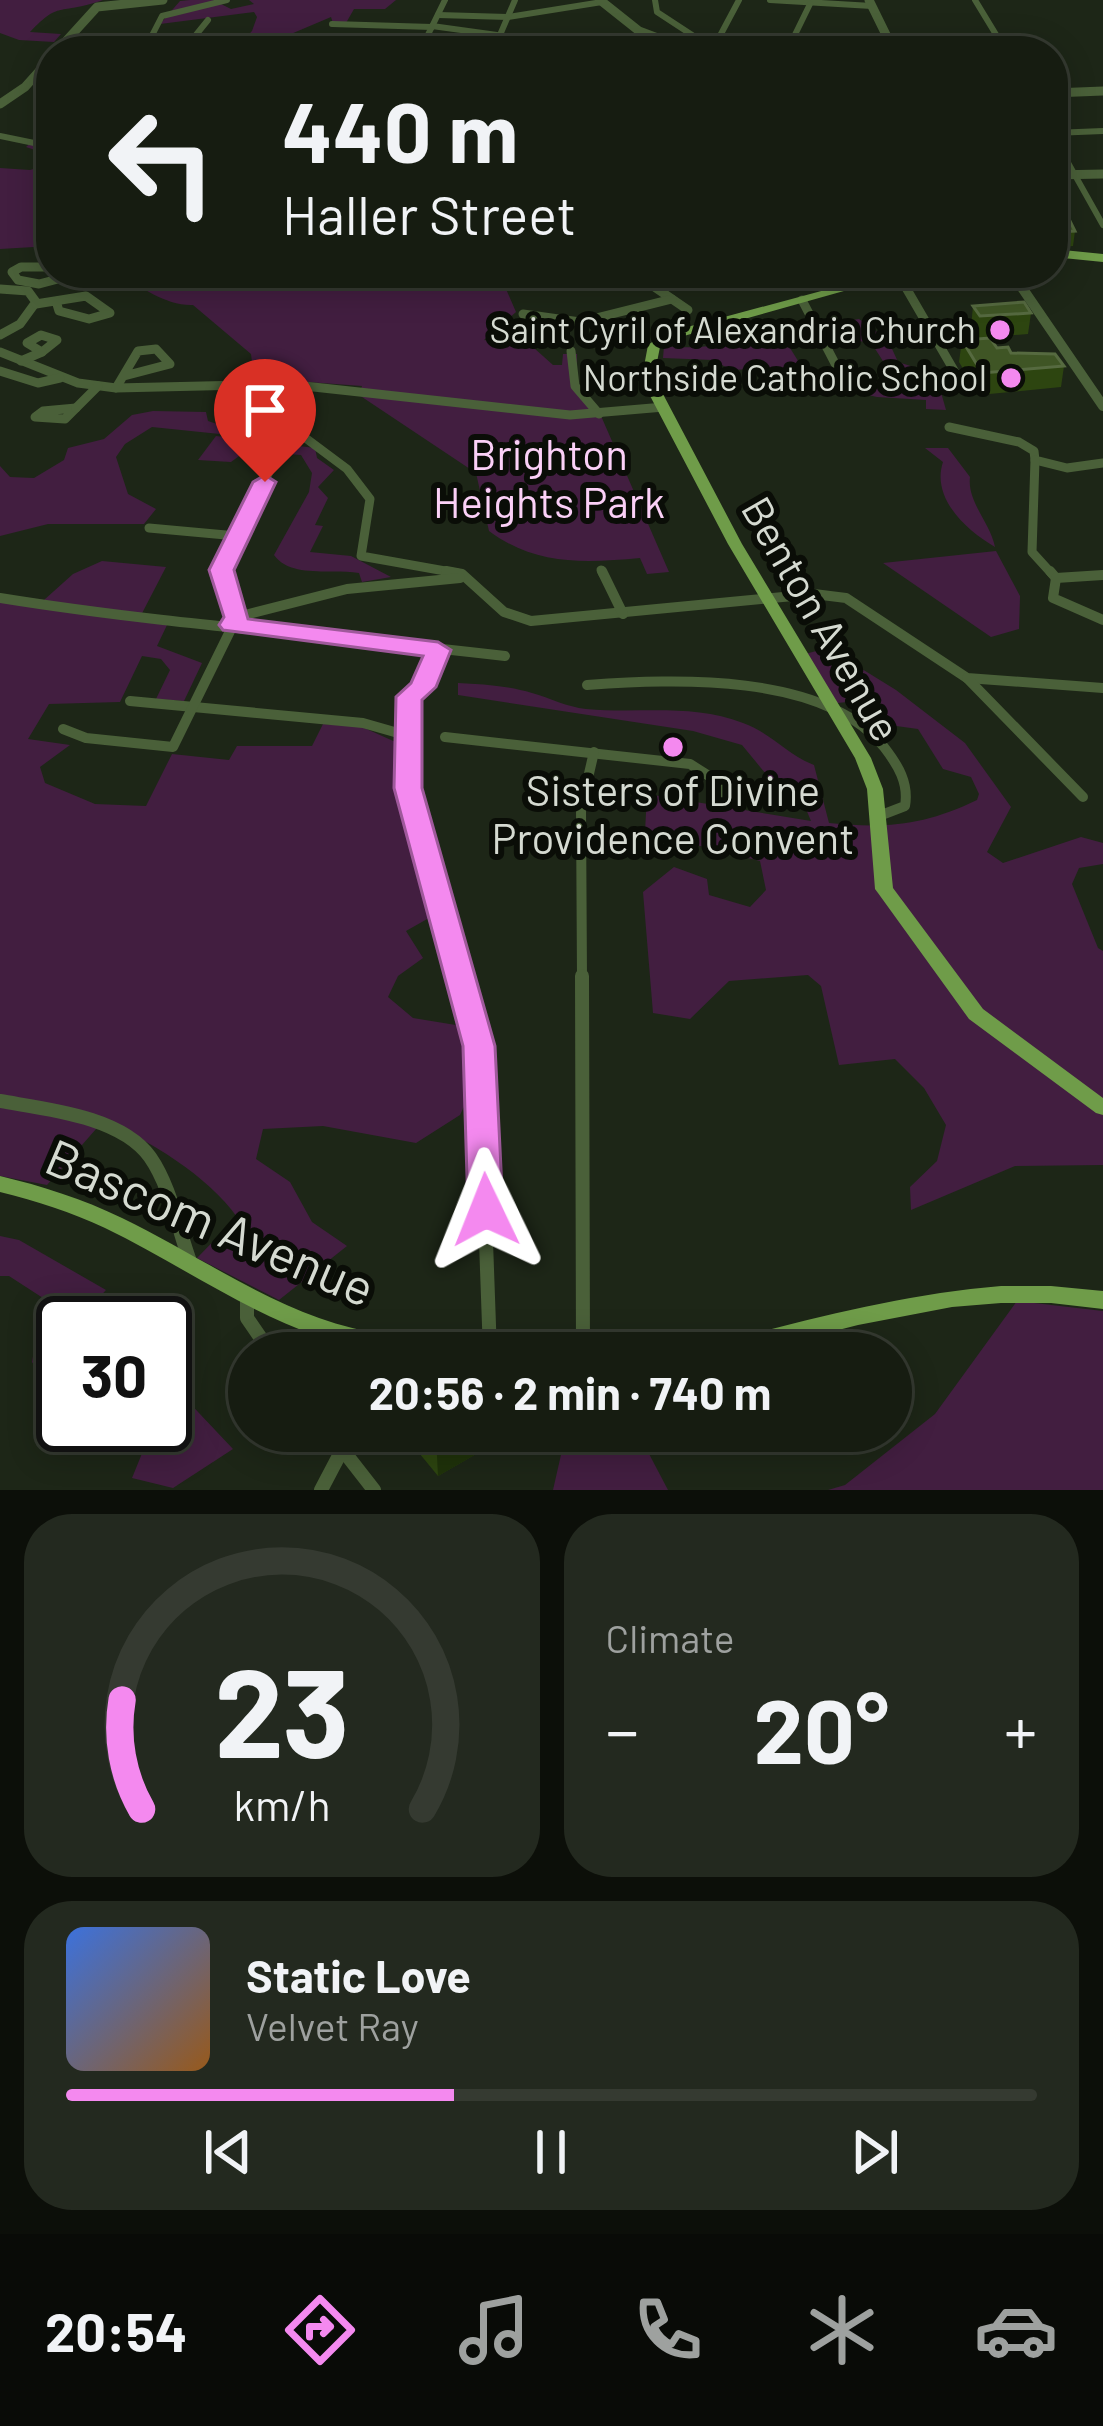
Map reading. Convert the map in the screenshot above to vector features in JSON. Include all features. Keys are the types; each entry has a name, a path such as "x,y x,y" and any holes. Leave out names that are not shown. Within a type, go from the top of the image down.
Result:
{"main road":[{"path":"1068,254 1103,258"},
{"name":"Benton Avenue","path":"846,288 658,341 648,377 766,598 863,758 875,788 884,889 976,1015 1103,1108"},
{"name":"Bascom Avenue","path":"0,1184 80,1207 247,1294 335,1332"},
{"path":"801,1332 965,1293 1044,1292 1103,1300"}],"street":[{"path":"71,36 97,7 163,0"},
{"path":"152,36 164,15 227,0"},
{"path":"427,36 445,0"},
{"path":"500,35 515,0"},
{"path":"655,0 661,16 692,36"},
{"path":"721,36 739,0"},
{"path":"770,0 871,3 887,36"},
{"path":"975,0 997,36"},
{"path":"438,15 508,17 601,1 652,36"},
{"path":"794,36 810,4"},
{"path":"195,36 208,20"},
{"path":"332,25 432,26 507,36"},
{"path":"0,104 36,75"},
{"path":"1068,92 1103,91"},
{"path":"1068,133 1103,130"},
{"path":"0,136 36,143"},
{"path":"1068,161 1103,224"},
{"path":"1068,174 1103,174"},
{"path":"36,268 12,272 17,285 36,304"},
{"path":"0,289 36,283"},
{"path":"656,288 688,310"},
{"path":"908,288 963,386"},
{"path":"1023,288 1101,399"},
{"path":"0,335 20,324 36,304 86,296 110,313 86,319 59,311 56,301"},
{"path":"523,314 573,323 672,299"},
{"path":"802,300 840,373"},
{"path":"116,388 130,355 137,350 156,349 170,364 124,376"},
{"path":"571,351 574,386 599,414"},
{"path":"0,352 60,377 116,388 286,385 548,413 599,414 664,407"},
{"path":"21,361 42,352"},
{"path":"0,371 38,382 60,377"},
{"path":"286,385 275,404 276,416 347,469 370,499 361,556 452,571 469,578 520,620 564,622 814,594 846,598 967,678 1083,796"},
{"path":"76,408 98,386"},
{"path":"949,427 1019,442 1034,451 1031,546 1036,559 1056,578 1103,575"},
{"path":"1035,460 1067,468 1103,463"},
{"path":"63,729 86,738 173,747 234,621 221,570 272,468"},
{"path":"149,528 237,536"},
{"path":"601,570 623,614"},
{"path":"234,621 408,580 469,578"},
{"path":"1056,578 1053,598 1103,620"},
{"path":"0,598 113,616 234,621 505,656"},
{"path":"438,650 422,687 409,697 406,763 413,813 479,1046 489,1332"},
{"path":"967,678 1103,688"},
{"path":"587,685 699,679 759,689 851,714 881,737 906,787 905,806 879,816"},
{"path":"130,701 363,723 398,733 408,741"},
{"path":"445,737 671,760 706,770 723,788 725,806"},
{"path":"583,1332 580,808 594,752"},
{"path":"0,1101 78,1118 116,1132 148,1152 191,1264"},
{"path":"247,1294 247,1318 257,1332"},
{"path":"321,1490 340,1452"},
{"path":"343,1452 374,1490"}],"green space":[{"path":"0,0 103,0 54,12 30,32 59,36 36,36 36,41 0,33"},
{"path":"227,0 219,3 231,9 254,4 249,0 396,0 385,9 354,9 346,23 333,23 331,17 286,36 247,36 257,17 254,12 160,24 180,1"},
{"path":"0,168 36,168 36,247 0,249"},
{"name":"Brighton Heights Park","path":"142,288 506,289 516,312 484,340 534,348 553,365 562,365 563,354 577,354 577,384 598,409 669,572 647,574 640,558 562,560 507,542 489,531 476,473 359,395 362,386 254,378 251,354 193,305"},
{"path":"859,319 888,340 898,362 932,377 946,410 926,409 926,400 877,397 752,369 731,370 713,360 663,358 664,346 774,344 790,348 805,372 861,383 882,380 892,375 870,341 829,343 821,325"},
{"path":"206,412 208,421 217,424 275,422 308,443 152,427 125,444 116,457 128,494 156,509 144,524 48,524 0,536 0,466 10,477 34,478 64,460 68,448 104,439 132,415"},
{"path":"216,436 315,448 317,458 334,470 318,487 328,498 315,525 323,526 310,552 351,556 391,577 362,582 359,573 302,570 281,562 274,555 309,492 312,473 301,455 246,451 231,462 198,460"},
{"path":"925,448 948,448 970,477 972,495 995,547 954,512 942,488 943,462"},
{"path":"996,551 1020,596 1019,629 991,637 883,563"},
{"path":"102,561 166,567 138,621 167,625 157,646 202,663 184,701 156,699 170,670 161,659 142,656 120,702 49,704 28,739 70,745 40,767 45,783 95,804 146,806 172,754 229,760 237,746 312,746 323,724 362,727 400,744 402,794 436,914 406,931 423,958 398,976 388,997 413,1018 468,1027 469,1096 460,1115 416,1143 323,1126 263,1129 256,1159 290,1182 312,1222 347,1246 279,1300 197,1258 237,1217 225,1202 158,1148 103,1121 47,1185 0,1176 0,594 44,600 73,574"},
{"path":"828,648 896,690 965,743 1011,807 987,852 1003,863 1081,837 1103,843 1103,864 1079,868 1072,884 1103,951 1103,1165 1015,1166 911,1210 910,1187 937,1161 946,1125 924,1088 895,1059 839,1065 821,986 808,975 729,981 690,1019 653,1013 643,892 674,867 707,879 709,895 750,907 766,890 760,861 645,832 647,794 811,821 798,790 780,791 742,745 693,731 458,695 458,683 486,685 586,709 685,711 743,723 814,765 829,823 905,823 977,800 971,777 943,769 918,729 889,725 847,702 828,704 801,655"},
{"path":"0,1236 19,1240 106,1290 100,1296 40,1296 9,1276 0,1276"},
{"path":"1017,1301 1103,1311 1103,1490 828,1490 845,1485 887,1452 912,1452 912,1432 935,1414"},
{"path":"192,1406 228,1444 228,1452 173,1488 132,1478 143,1452 192,1452"},
{"path":"562,1452 648,1452 668,1490 553,1490"}],"building":[{"path":"1024,302 1031,313 980,316 973,306"},
{"path":"990,338 997,348 1008,347 1011,353 1055,354 1064,366 982,373 962,340"}],"place":[{"name":"Saint Cyril of Alexandria Church","path":"1000,330"},
{"name":"Northside Catholic School","path":"1011,378"},
{"name":"Sisters of Divine Providence Convent","path":"673,747"}],"route":[{"path":"265,482 221,570 237,617 232,625 438,650 422,687 409,697 408,788 476,1028 486,1210"}]}
